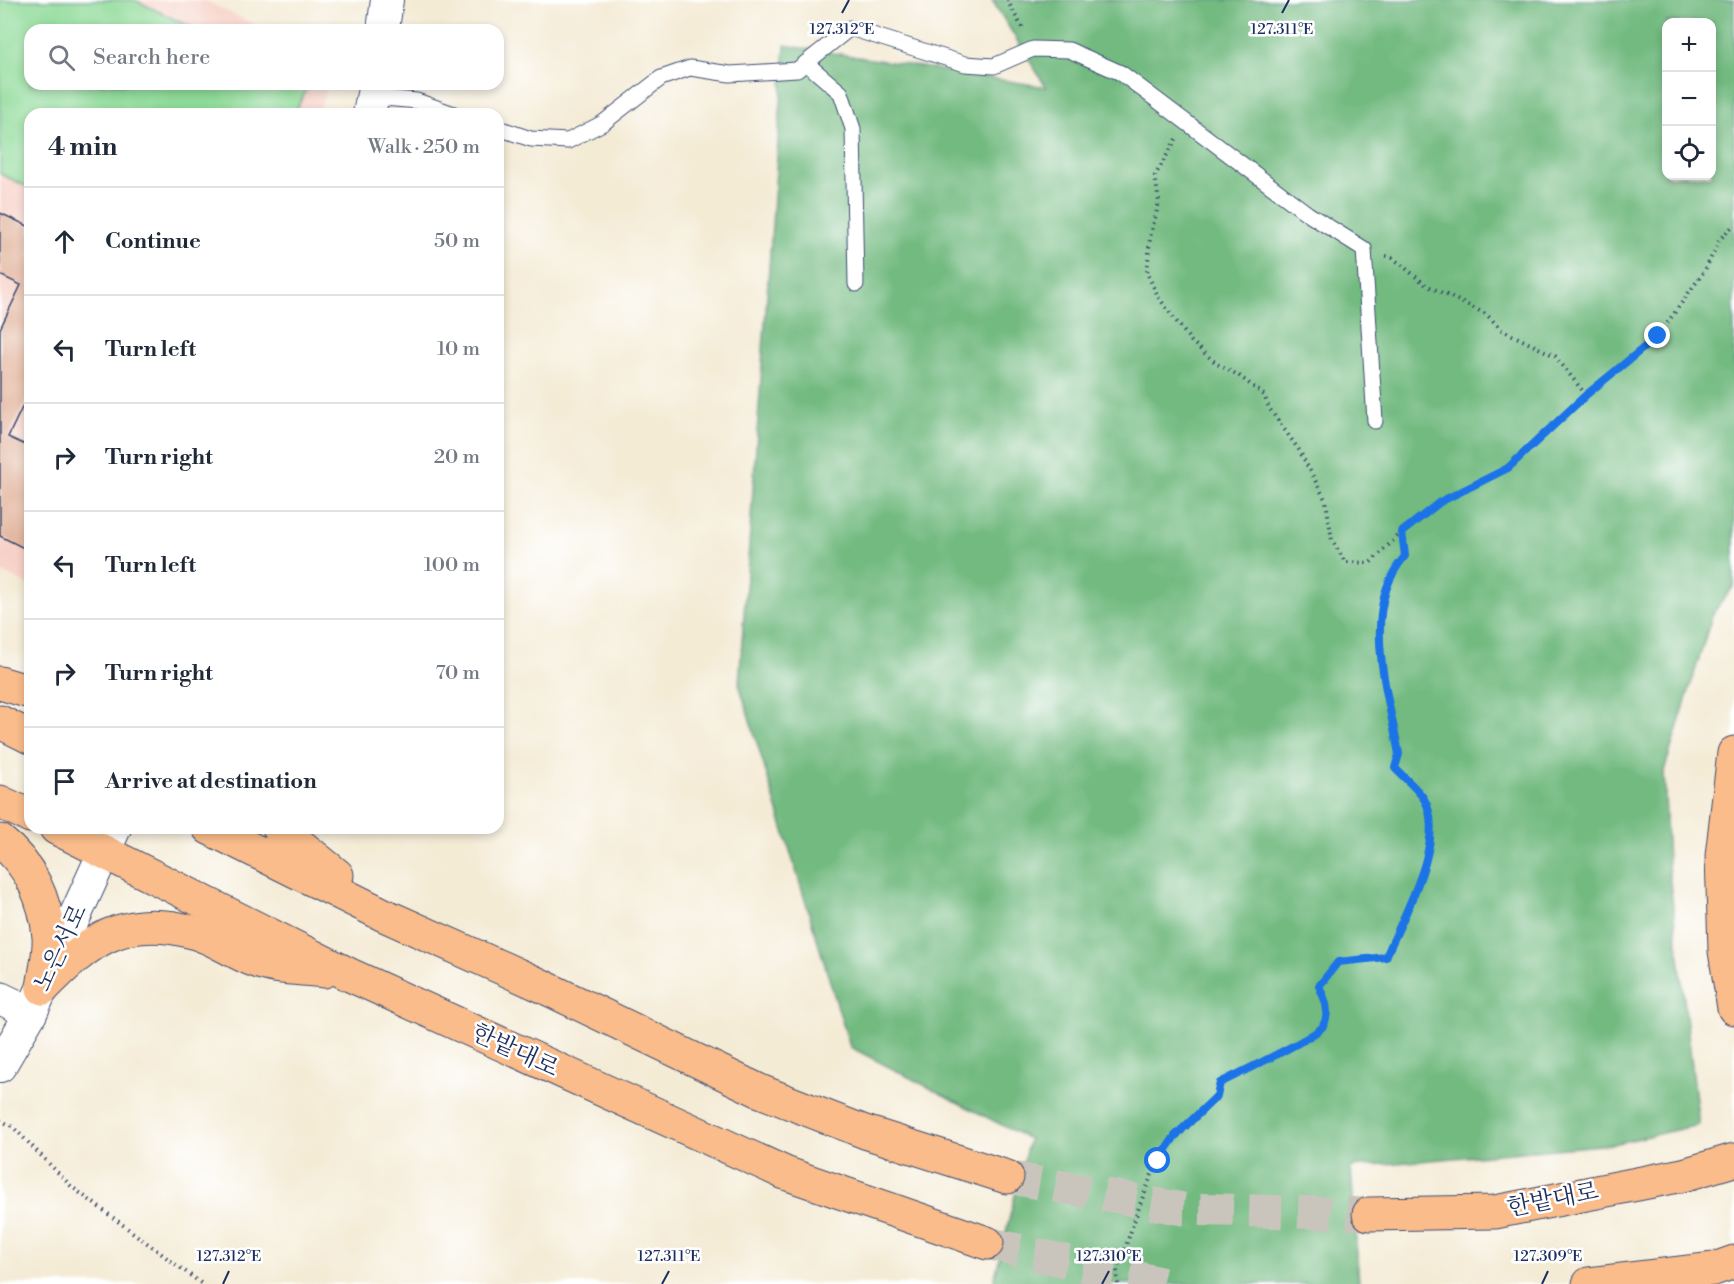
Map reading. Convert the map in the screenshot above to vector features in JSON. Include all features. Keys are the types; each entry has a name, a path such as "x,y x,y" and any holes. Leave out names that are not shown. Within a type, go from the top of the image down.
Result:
{"main road":[{"path":"0,683 24,690"},
{"path":"0,722 24,735"},
{"path":"1734,753 1722,856 1725,951 1734,1008"},
{"path":"0,802 24,813"},
{"name":"한밭대로","path":"83,834 110,840 350,975 785,1173 987,1243"},
{"path":"222,834 384,915 538,984 760,1091 865,1132 1007,1177"},
{"path":"286,834 384,915"},
{"path":"0,841 14,851 39,890 49,939 37,1000"},
{"path":"37,1000 77,953 131,928 156,926 194,932 258,962 350,975"},
{"name":"한밭대로","path":"1369,1214 1495,1212 1683,1175 1734,1161"},
{"path":"1589,1284 1714,1269 1734,1262"}],"street":[{"path":"384,24 387,0"},
{"name":"노은서로","path":"0,1066 37,1000 110,840"},
{"path":"0,998 37,1000"}],"lane":[{"path":"504,131 531,139 568,141 603,123 662,78 690,68 730,74 797,70 850,28 965,64 994,66 1033,49 1069,50 1121,73 1308,214 1364,249 1375,421"},
{"path":"806,63 841,93 853,129 856,284"},
{"path":"372,98 417,101 437,108"}],"path":[{"path":"1007,0 1033,49"},
{"path":"1186,120 1155,176 1160,202 1150,238 1147,273 1158,298 1191,341 1217,364 1239,375 1264,395 1269,408 1299,450 1326,501 1332,540 1345,562 1370,563 1402,532 1440,502 1508,468 1586,395 1658,336 1704,270 1720,239 1734,225"},
{"path":"1364,249 1393,258 1426,285 1486,314 1502,330 1555,356 1586,395"},
{"path":"1118,1284 1118,1270 1154,1172 1175,1136 1217,1096 1220,1083 1280,1051 1307,1040 1323,1026 1328,1004 1319,986 1338,962 1386,957 1430,849 1430,818 1424,800 1395,768 1399,754 1379,637 1381,602 1393,570 1405,556 1402,532"},
{"path":"0,1120 13,1127 72,1187 202,1284"}],"shaded area":[{"path":"0,0 204,0 254,24 24,24 24,90 325,90 321,108 24,108 24,583 0,571"}],"green space":[{"path":"0,0 135,0 185,24 24,24 24,90 306,90 297,108 24,108 24,185 0,174"},
{"path":"992,0 1734,0 1734,586 1713,613 1664,771 1668,864 1699,1125 1613,1144 1351,1167 1359,1284 993,1284 1029,1139 850,1047 739,684 785,45 1046,87"}],"building":[{"path":"0,213 24,224 24,404 8,437 24,444 24,548 0,536 0,329 21,285 0,275"}],"tunnel":[{"path":"1007,1177 1183,1209 1369,1214"},
{"path":"987,1243 1164,1284"}],"route":[{"path":"1158,1161 1175,1136 1217,1096 1220,1083 1280,1051 1307,1040 1323,1026 1328,1004 1319,986 1338,962 1386,957 1430,849 1430,818 1424,800 1395,768 1399,754 1379,637 1381,602 1393,570 1405,556 1402,532 1440,502 1508,468 1586,395 1658,336"}]}
